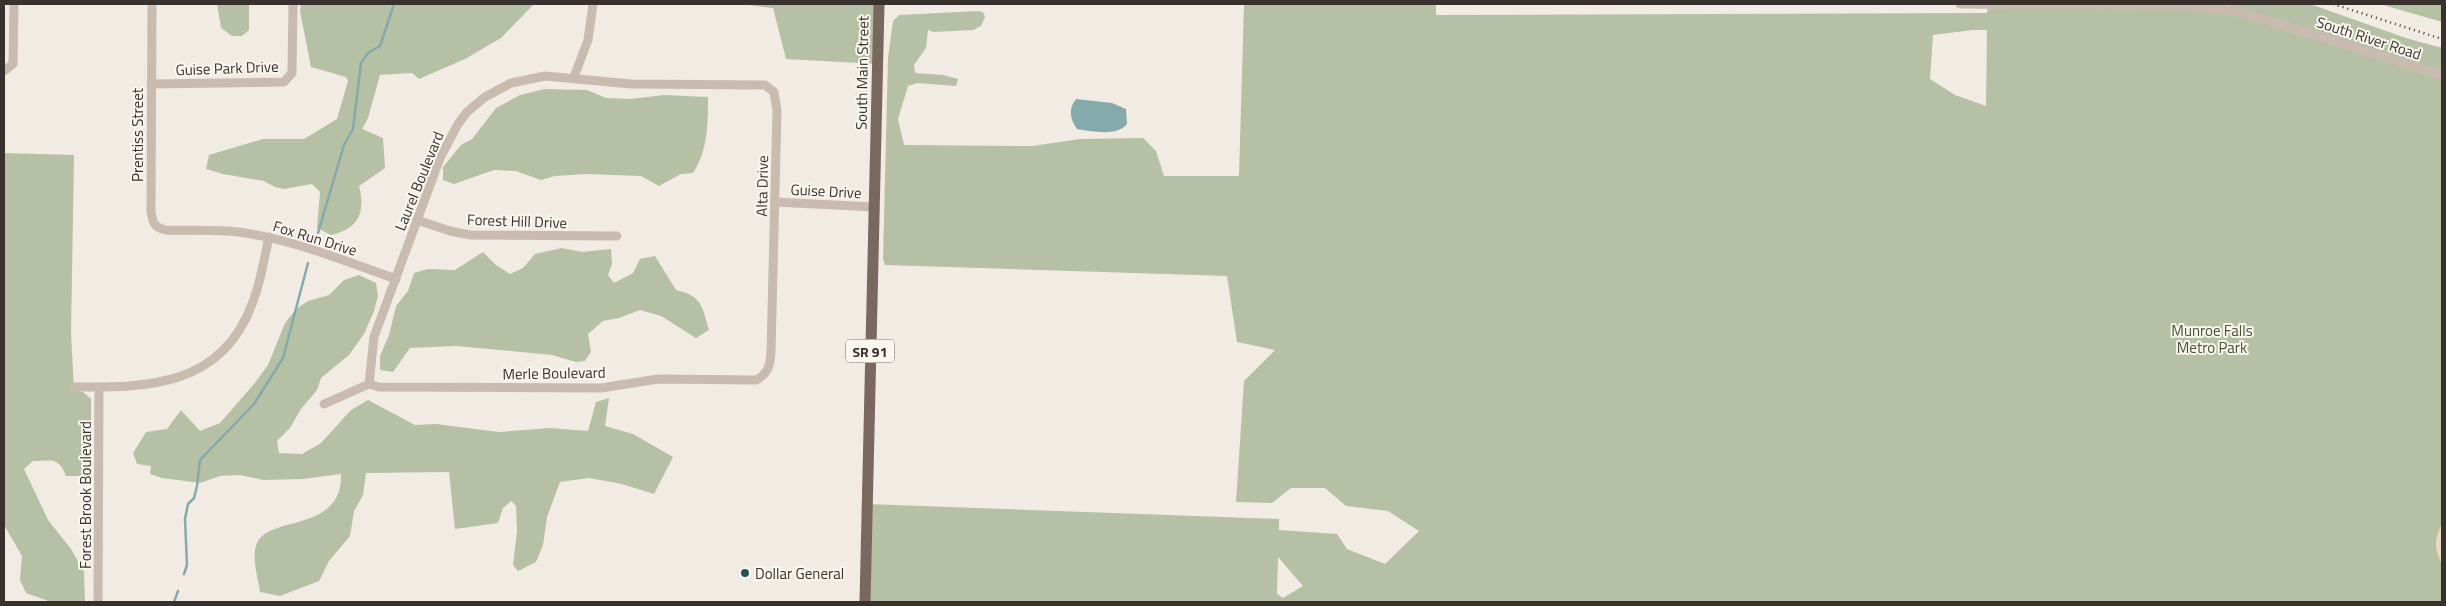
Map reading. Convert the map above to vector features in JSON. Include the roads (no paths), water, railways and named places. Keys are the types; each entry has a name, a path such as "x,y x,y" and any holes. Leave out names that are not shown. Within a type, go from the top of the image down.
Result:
{"main road":[{"name":"South Main Street","path":"874,207 879,4"},
{"name":"SR 91","path":"865,602 874,207"}],"street":[{"path":"7,70 13,64 14,4"},
{"name":"Prentiss Street","path":"152,4 153,222 156,227 165,230 194,231"},
{"name":"Guise Park Drive","path":"151,84 284,82 292,73 293,4"},
{"path":"574,77 588,40 593,4"},
{"name":"South River Road","path":"1960,4 2190,6 2221,9 2243,13 2442,75"},
{"name":"Laurel Boulevard","path":"369,384 374,337 446,145 467,112 491,93 512,83 545,76 574,77 631,84 732,84"},
{"name":"Alta Drive","path":"732,84 765,85 774,92 777,98 772,325"},
{"name":"Guise Drive","path":"775,202 874,207"},
{"name":"Forest Hill Drive","path":"418,220 450,231 470,235 618,236"},
{"name":"Fox Run Drive","path":"194,231 236,232 269,237 296,244 396,279"},
{"path":"74,387 134,387 168,381 195,370 215,356 235,335 250,309 257,289 269,237"},
{"name":"Merle Boulevard","path":"369,384 379,387 601,388 658,379 756,380 767,372 770,366 772,325"},
{"path":"324,404 369,384"},
{"name":"Forest Brook Boulevard","path":"98,388 98,602"}],"water":[{"path":"1076,99 1112,103 1126,109 1127,124 1117,131 1110,132 1077,129 1071,114 1073,103"}],"waterway":[{"path":"318,233 344,145 353,129 361,63 368,53 380,46 394,4"},
{"path":"184,574 187,565 185,519 188,504 194,498 200,460 254,404 283,358 308,263"},
{"path":"174,602 178,591"}],"railway":[{"path":"2333,4 2442,39"}],"place":[{"name":"Dollar General","path":"745,573"}],"park label":[{"name":"Munroe Falls Metro Park","path":"2212,338"}]}
